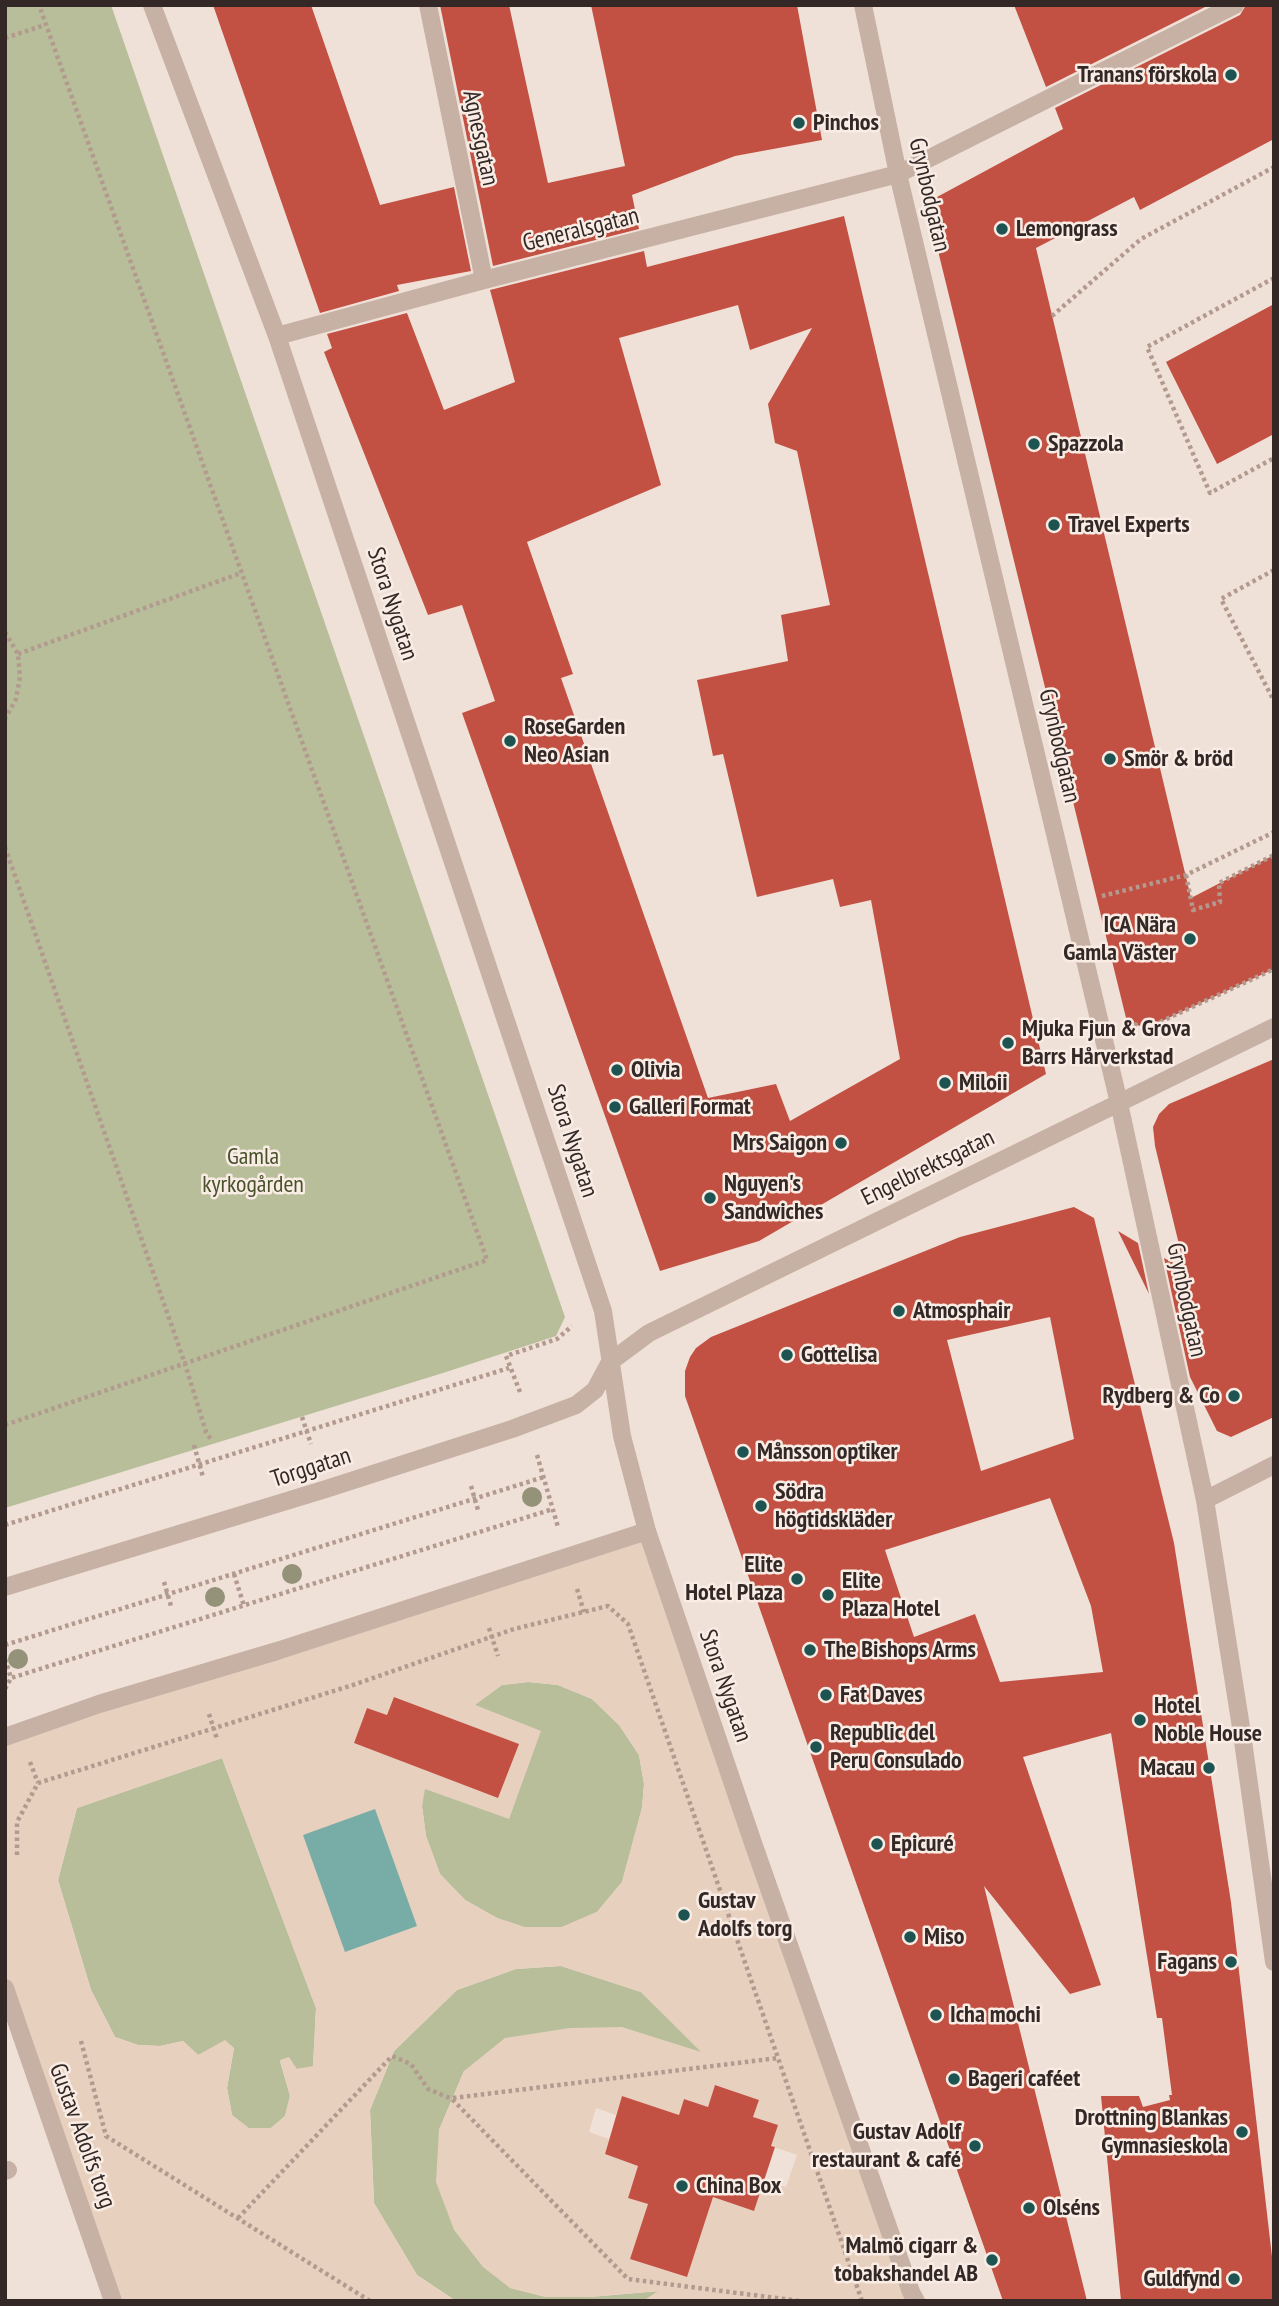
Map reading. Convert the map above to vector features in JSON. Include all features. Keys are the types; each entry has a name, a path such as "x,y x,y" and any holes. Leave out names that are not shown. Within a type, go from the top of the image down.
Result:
{"street":[{"name":"Stora Nygatan","path":"152,5 277,336 603,1311 622,1436 647,1531 752,1843 916,2301"},
{"name":"Agnesgatan","path":"428,5 484,281"},
{"name":"Grynbodgatan","path":"863,5 898,174 1119,1102 1205,1500 1274,1962"},
{"name":"Generalsgatan","path":"277,336 898,174 1235,5"},
{"name":"Engelbrektsgatan","path":"610,1362 649,1332 1274,1027"},
{"name":"Torggatan","path":"5,1587 326,1489 528,1423 576,1405 595,1390 610,1362"},
{"path":"1205,1500 1274,1465"},
{"path":"5,1737 99,1704 289,1647 647,1531"},
{"name":"Gustav Adolfs torg","path":"5,1988 113,2301"}],"path":[{"path":"5,1425 487,1260 39,5"},
{"path":"5,38 45,25"},
{"path":"1052,316 1141,239 1274,167"},
{"path":"1274,278 1147,347 1210,493 1274,458"},
{"path":"1274,570 1221,598 1274,701"},
{"path":"18,654 241,573"},
{"path":"5,632 18,654 20,677 16,699 5,719"},
{"path":"1097,897 1186,875 1274,832"},
{"path":"5,847 185,1364 206,1432 212,1441"},
{"path":"1186,875 1193,910 1220,902 1219,883 1274,855"},
{"path":"1127,1022 1147,1028 1274,969"},
{"path":"517,1383 506,1356 557,1339 567,1328 603,1311"},
{"path":"5,1525 509,1368"},
{"path":"302,1416 311,1444"},
{"path":"194,1445 203,1477"},
{"path":"5,1645 544,1477"},
{"path":"471,1486 478,1510"},
{"path":"5,1689 11,1678 553,1509"},
{"path":"234,1574 244,1606"},
{"path":"347,1574 348,1583"},
{"path":"164,1582 171,1606"},
{"path":"17,1855 17,1822 38,1783 353,1685 514,1629 608,1606 628,1624 862,2301"},
{"path":"489,1628 498,1656"},
{"path":"85,1655 88,1665"},
{"path":"5,1659 11,1678"},
{"path":"209,1714 217,1739"},
{"path":"81,2041 106,2136 370,2301"},
{"path":"238,2218 392,2056 411,2064 428,2089 452,2098 628,2279 800,2301"},
{"path":"452,2098 778,2058"}],"green space":[{"name":"Gamla kyrkogården","path":"5,5 111,5 565,1317 556,1336 5,1508"},
{"path":"528,1682 558,1685 592,1699 619,1725 639,1755 644,1784 642,1808 622,1882 597,1912 562,1927 524,1927 497,1918 465,1900 440,1874 426,1836 422,1806 424,1788 509,1818 540,1731 474,1705 502,1685"},
{"path":"222,1758 316,2008 313,2067 297,2069 280,2061 290,2096 285,2116 271,2128 248,2128 232,2115 227,2088 234,2048 212,2049 198,2055 183,2041 160,2046 138,2045 115,2037 91,1990 58,1880 77,1808"},
{"path":"561,1966 641,1992 703,2053 621,2027 464,2071 439,2130 510,2288 546,2297 590,2297 661,2291 643,2301 456,2301 417,2275 374,2203 370,2110 394,2051 457,1990 516,1969"}],"shaded area":[{"name":"Gustav Adolfs torg","path":"647,1531 916,2301 643,2301 658,2291 590,2297 546,2297 510,2288 483,2267 454,2230 436,2182 439,2130 464,2071 505,2038 570,2028 621,2027 701,2052 641,1992 561,1966 516,1969 457,1990 394,2051 370,2110 374,2203 417,2275 456,2301 113,2301 5,1988 5,1737","holes":["528,1682 558,1685 592,1699 619,1725 639,1755 644,1784 642,1808 622,1882 597,1912 562,1927 524,1927 497,1918 465,1900 440,1874 426,1836 422,1806 425,1789 509,1819 541,1731 475,1705 502,1685","395,1697 518,1744 498,1797 354,1743 367,1708 387,1715","222,1758 316,2008 313,2066 297,2069 289,2057 280,2060 290,2096 285,2116 271,2128 249,2128 232,2115 227,2088 234,2048 225,2040 198,2055 183,2041 160,2046 138,2045 115,2037 91,1990 58,1880 77,1808","716,2085 759,2100 753,2117 771,2146 797,2155 786,2187 764,2180 754,2211 713,2197 686,2277 630,2259 648,2204 628,2198 638,2166 605,2154 609,2139 589,2132 596,2108 616,2115 622,2096 679,2115 684,2099 708,2107"]}],"water":[{"path":"375,1809 417,1926 345,1952 303,1835"}],"building":[{"path":"213,5 311,5 380,205 454,187 471,271 397,285 399,291 320,313"},
{"path":"440,5 509,5 548,183 625,166 591,5 797,5 822,140 735,156 632,195 639,229 493,266"},
{"path":"1014,5 1209,5 1046,87"},
{"path":"1246,5 1274,5 1274,139 1140,210 1134,197 1036,248 1191,898 1274,855 1274,969 1147,1028 1127,1022 928,210 937,197 1063,129 1055,108 1240,15"},
{"path":"844,216 1046,1074 759,1241 660,1271 462,713 495,701 462,605 428,615 324,352 332,348 327,334 407,313 444,410 515,382 490,290 644,251 647,267","holes":["738,305 750,350 812,328 768,404 775,443 797,451 830,605 781,615 788,661 697,680 713,756 723,754 757,897 833,879 840,907 871,900 900,1059 790,1121 776,1084 708,1098 561,678 573,674 527,542 661,485 619,338"]},
{"path":"1274,304 1274,434 1217,464 1166,362"},
{"path":"1274,1059 1274,1417 1231,1437 1217,1431 1190,1377 1164,1258 1185,1269 1155,1146 1153,1127 1159,1114 1169,1104"},
{"path":"1074,1207 1094,1218 1174,1543 1231,1902 1274,2274 1274,2301 1121,2301 1101,2096 1139,2096 1143,2107 1170,2100 1169,2095 1172,2095 1162,2018 1157,2018 1111,1733 1023,1757 1101,1985 1070,1994 984,1886 1087,2301 1003,2301 685,1396 685,1371 690,1357 696,1348 711,1337 960,1237","holes":["1050,1317 1074,1439 981,1471 947,1340","1050,1498 1091,1606 1103,1672 1000,1682 975,1614 914,1637 885,1550"]},
{"path":"1118,1231 1138,1243 1149,1294"},
{"path":"394,1697 519,1744 498,1798 354,1743 367,1708 387,1715"},
{"path":"715,2085 759,2100 753,2117 778,2125 771,2146 775,2147 754,2211 713,2197 687,2277 630,2259 648,2204 628,2198 638,2166 605,2154 622,2096 679,2115 684,2099 708,2107"}],"place":[{"name":"Tranans förskola","path":"1231,75"},
{"name":"Pinchos","path":"799,123"},
{"name":"Lemongrass","path":"1002,229"},
{"name":"Spazzola","path":"1034,444"},
{"name":"Travel Experts","path":"1054,525"},
{"name":"RoseGarden Neo Asian","path":"510,741"},
{"name":"Smör & bröd","path":"1110,759"},
{"name":"ICA Nära Gamla Väster","path":"1190,939"},
{"name":"Mjuka Fjun & Grova Barrs Hårverkstad","path":"1008,1043"},
{"name":"Olivia","path":"617,1070"},
{"name":"Miloii","path":"945,1083"},
{"name":"Galleri Format","path":"615,1107"},
{"name":"Mrs Saigon","path":"841,1143"},
{"name":"Nguyen's Sandwiches","path":"710,1198"},
{"name":"Atmosphair","path":"899,1311"},
{"name":"Gottelisa","path":"787,1355"},
{"name":"Rydberg & Co","path":"1234,1396"},
{"name":"Månsson optiker","path":"743,1452"},
{"name":"Södra högtidskläder","path":"761,1506"},
{"name":"Elite Hotel Plaza","path":"797,1579"},
{"name":"Elite Plaza Hotel","path":"828,1595"},
{"name":"The Bishops Arms","path":"810,1650"},
{"name":"Fat Daves","path":"826,1695"},
{"name":"Hotel Noble House","path":"1140,1720"},
{"name":"Republic del Peru Consulado","path":"816,1747"},
{"name":"Macau","path":"1209,1768"},
{"name":"Epicuré","path":"877,1844"},
{"name":"Gustav Adolfs torg","path":"684,1915"},
{"name":"Miso","path":"910,1937"},
{"name":"Fagans","path":"1231,1962"},
{"name":"Icha mochi","path":"936,2015"},
{"name":"Bageri caféet","path":"954,2079"},
{"name":"Drottning Blankas Gymnasieskola","path":"1242,2132"},
{"name":"Gustav Adolf restaurant & café","path":"975,2146"},
{"name":"China Box","path":"682,2186"},
{"name":"Olséns","path":"1029,2208"},
{"name":"Malmö cigarr & tobakshandel AB","path":"992,2260"},
{"name":"Guldfynd","path":"1234,2279"}]}
